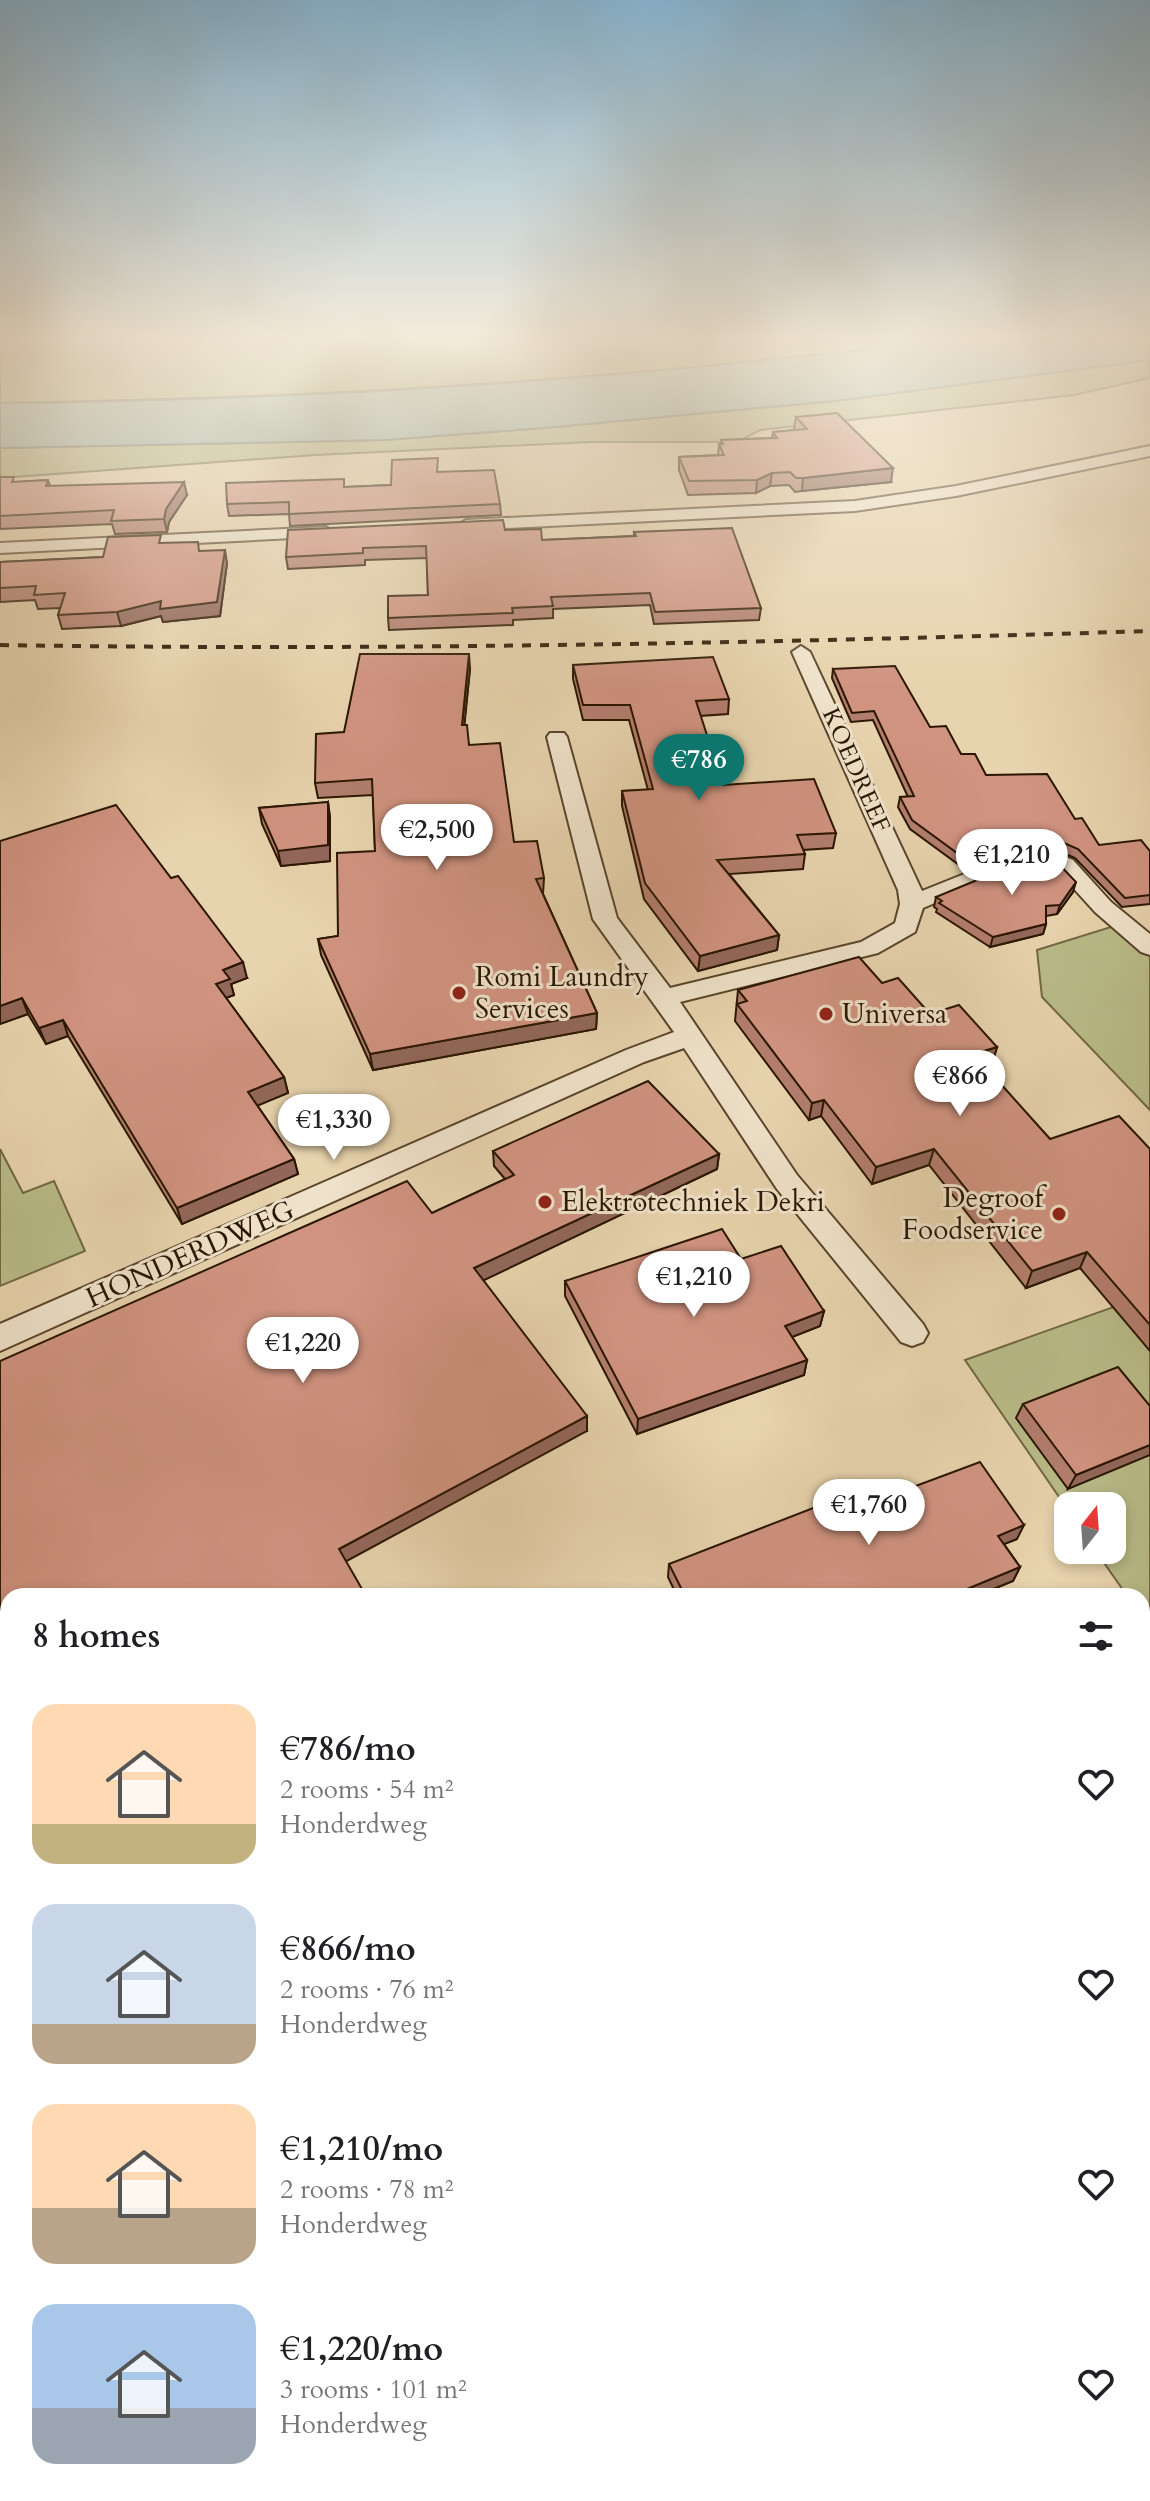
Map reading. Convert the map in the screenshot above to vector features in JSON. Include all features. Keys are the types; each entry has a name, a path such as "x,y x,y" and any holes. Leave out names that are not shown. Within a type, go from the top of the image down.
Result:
{"street":[{"path":"453,526 855,506 956,491 1132,455"},
{"path":"0,548 343,531"},
{"name":"KOEDREEF","path":"801,652 911,897"},
{"path":"557,737 605,919 664,998 787,1182 912,1333"},
{"path":"664,998 869,948 906,927 911,897 1037,852 1065,865 1103,907 1150,947"},
{"name":"HONDERDWEG","path":"0,1338 635,1056 689,1036"}],"green space":[{"path":"0,455 322,455 316,455 0,478"},
{"path":"1114,926 1150,953 1150,1110 1042,997 1037,950"},
{"path":"0,1149 23,1193 54,1181 85,1251 0,1286"},
{"path":"1150,1294 1150,1588 1122,1588 1105,1564 1126,1564 1126,1492 1056,1492 965,1360"}],"building":[{"path":"879,455 893,468 803,478 796,478 790,472 772,473 757,480 689,481 679,457"},
{"path":"438,458 437,472 494,470 500,504 289,514 289,502 227,504 226,483 344,479 344,487 391,485 392,460"},
{"path":"0,477 14,477 12,482 48,480 46,486 184,482 166,509 164,519 111,521 114,510 0,516"},
{"path":"503,520 505,530 541,529 542,540 732,528 761,608 655,612 650,593 551,597 553,606 512,608 513,613 388,618 388,596 428,595 426,546 363,548 363,553 286,557 288,530"},
{"path":"161,535 159,543 198,542 199,551 225,550 217,602 160,609 161,601 117,612 58,615 65,593 34,595 36,586 0,588 0,562 103,557 108,537"},
{"path":"360,654 469,654 462,725 467,725 469,745 500,743 514,842 537,841 544,878 536,879 597,1013 370,1054 318,939 338,936 337,853 375,851 372,779 315,783 316,734 344,732"},
{"path":"713,657 729,699 696,701 723,785 814,779 836,833 797,835 805,854 717,860 779,935 700,956 645,883 622,791 653,789 630,705 583,705 573,665"},
{"path":"895,666 930,727 946,726 961,754 975,754 986,775 1047,774 1075,819 1082,818 1099,845 1141,840 1150,851 1150,895 1125,898 1078,849 1041,833 968,861 912,820 900,797 914,796 874,711 852,713 833,669"},
{"path":"328,802 328,845 278,851 259,808"},
{"path":"116,805 171,878 178,876 243,962 223,970 230,979 216,984 284,1077 248,1092 294,1159 177,1208 63,1020 39,1028 22,998 0,1006 0,841"},
{"path":"1040,854 1058,863 1076,882 1060,905 1046,906 1046,924 993,937 939,903 942,901 936,897"},
{"path":"859,957 882,983 898,978 930,1014 959,1005 997,1047 974,1054 1050,1139 1119,1116 1150,1149 1150,1325 1087,1252 1032,1271 934,1149 876,1167 824,1100 812,1103 737,1004 747,1001 738,990"},
{"path":"648,1081 719,1154 474,1268 587,1416 339,1549 361,1588 0,1588 0,1361 407,1181 432,1213 514,1175 493,1151"},
{"path":"722,1229 741,1259 781,1246 824,1311 785,1326 807,1360 638,1419 565,1281"},
{"path":"1118,1367 1150,1406 1150,1445 1076,1475 1023,1404"},
{"path":"980,1462 1024,1525 998,1536 1020,1567 969,1588 681,1588 669,1564 821,1505 830,1518"}],"railway":[{"path":"0,645 575,645 1150,631"}],"place":[{"name":"Romi Laundry Services","path":"459,993"},
{"name":"Universa","path":"826,1014"},
{"name":"Elektrotechniek Dekri","path":"545,1202"},
{"name":"Degroof Foodservice","path":"1059,1214"}]}
